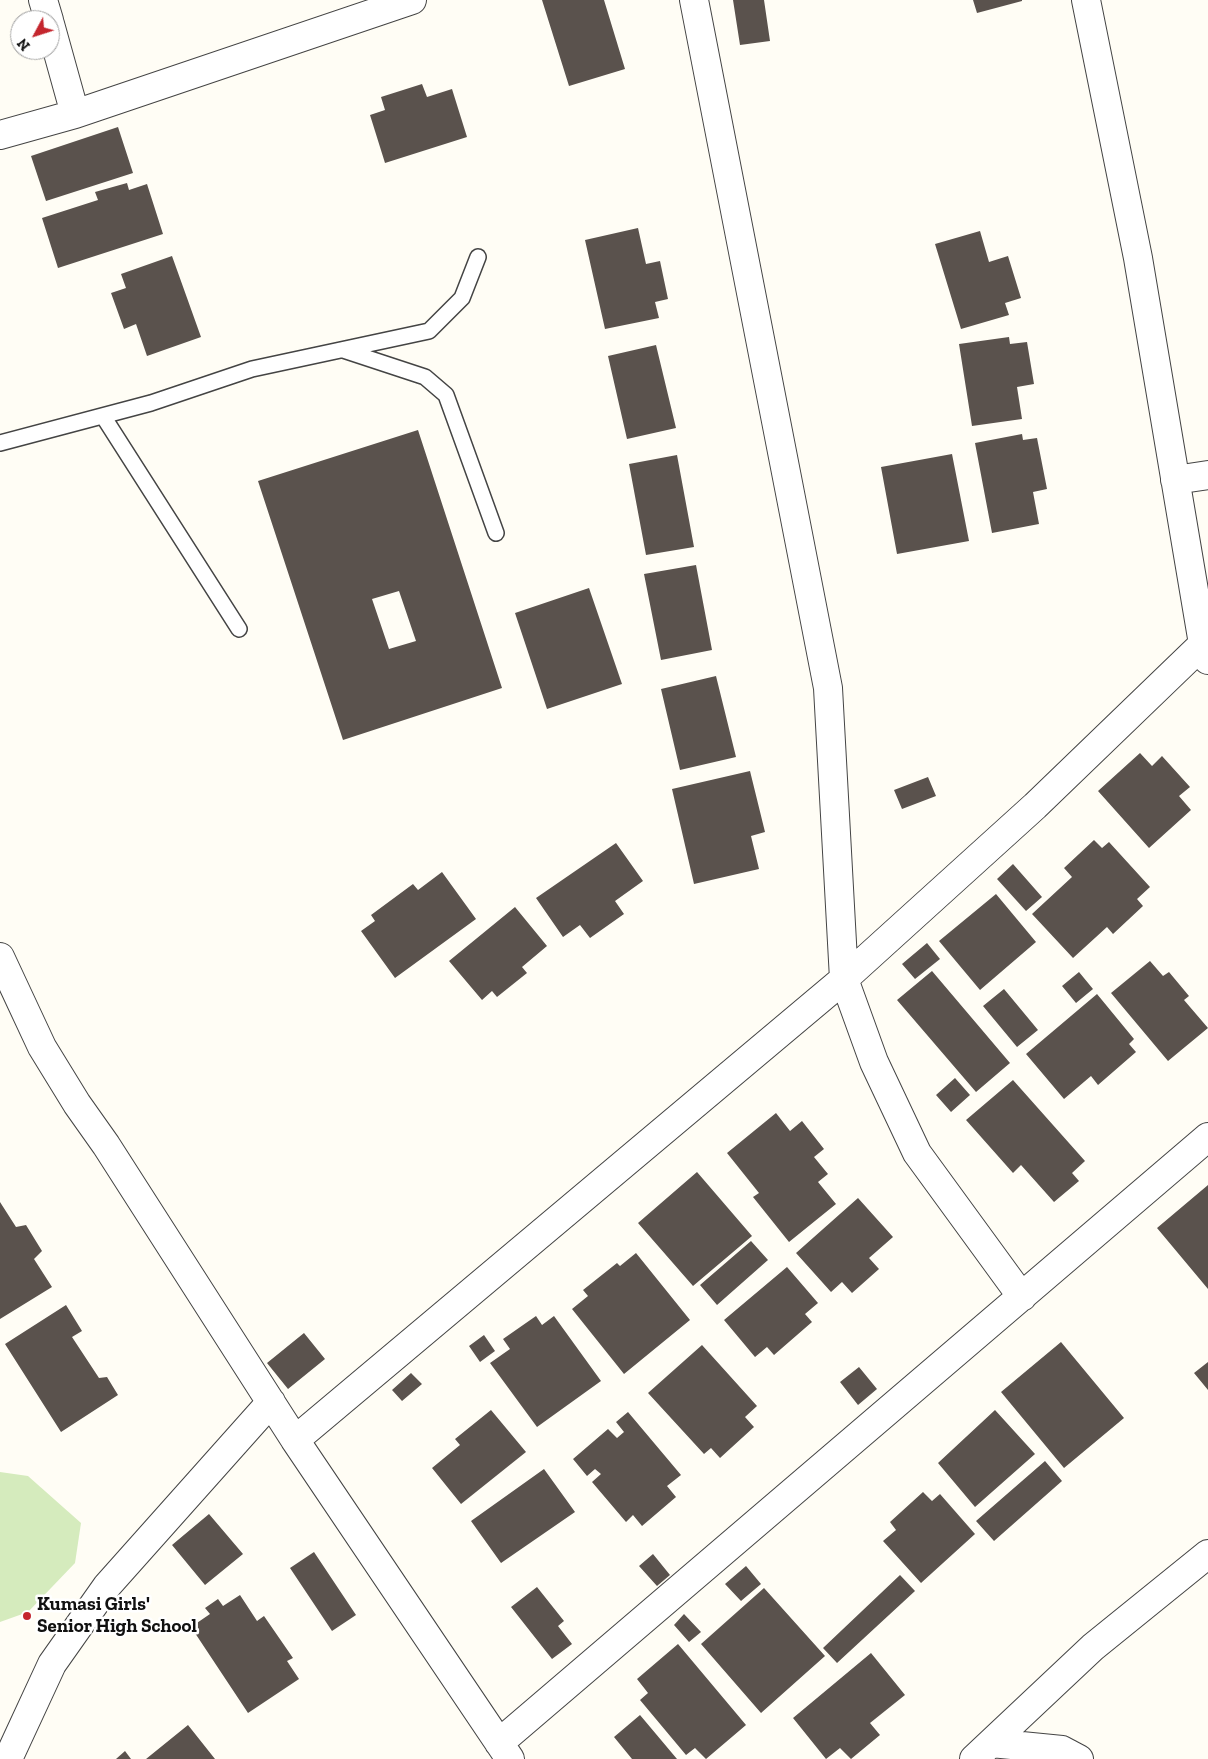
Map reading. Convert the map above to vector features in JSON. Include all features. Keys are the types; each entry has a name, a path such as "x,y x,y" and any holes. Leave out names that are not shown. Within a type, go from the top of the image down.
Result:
{"street":[{"path":"0,134 75,114 412,0"},
{"path":"694,0 828,688 844,979 874,1062 917,1153 1022,1297"},
{"path":"295,1440 844,979 1206,652 1138,258 1086,0"},
{"path":"60,60 75,114"},
{"path":"1176,480 1208,475"},
{"path":"0,957 42,1047 77,1104 106,1145 295,1440 505,1751 1022,1297 1208,1137"},
{"path":"8,1759 52,1664 107,1586 271,1402"},
{"path":"983,1751 1093,1647 1208,1554"},
{"path":"983,1751 1062,1750 1079,1759"}],"lane":[{"path":"0,443 151,403 252,369 429,331 462,298 478,257"},
{"path":"342,350 425,377 446,395 496,533"},
{"path":"103,416 239,630"}],"green space":[{"path":"0,1472 28,1476 81,1523 75,1563 28,1612 0,1622"}],"building":[{"path":"542,0 604,0 625,69 569,86"},
{"path":"733,0 764,0 770,41 740,45"},
{"path":"973,0 1022,0 1022,1 977,13"},
{"path":"422,84 427,97 452,89 467,137 385,163 370,115 385,110 381,97"},
{"path":"118,127 133,173 46,201 31,156"},
{"path":"127,183 129,190 147,184 163,234 58,268 42,218 98,200 95,192"},
{"path":"638,228 646,264 660,261 668,299 655,302 659,318 605,329 585,240"},
{"path":"980,231 989,262 1008,256 1021,298 1005,303 1009,315 961,329 935,244"},
{"path":"172,256 201,337 147,356 136,324 124,329 111,293 126,288 121,274"},
{"path":"1009,337 1010,344 1027,342 1034,384 1017,387 1022,419 972,426 959,344"},
{"path":"656,345 676,428 627,439 608,356"},
{"path":"418,430 502,688 343,740 258,481","holes":["399,591 416,641 389,649 372,599"]},
{"path":"1022,434 1023,440 1037,438 1047,489 1033,492 1039,524 992,533 975,443"},
{"path":"952,454 969,541 897,554 881,467"},
{"path":"677,455 694,547 646,555 629,464"},
{"path":"696,565 712,650 661,660 644,574"},
{"path":"589,588 622,684 547,709 515,613"},
{"path":"716,676 736,757 680,770 661,689"},
{"path":"1140,753 1152,766 1162,756 1190,787 1179,796 1191,810 1149,848 1098,791"},
{"path":"750,771 765,832 751,836 759,869 694,884 672,789"},
{"path":"928,777 936,796 902,809 894,790"},
{"path":"1094,840 1102,848 1109,842 1150,887 1137,899 1143,906 1113,934 1107,927 1073,958 1032,914 1072,877 1064,868"},
{"path":"616,843 643,881 615,901 624,914 590,938 580,925 563,937 536,898"},
{"path":"1013,864 1042,897 1026,911 997,879"},
{"path":"442,872 476,919 395,978 361,931 375,921 371,915 413,884 418,890"},
{"path":"996,894 1036,942 980,990 939,941"},
{"path":"515,907 547,946 522,967 527,973 497,997 492,991 482,1000 449,961"},
{"path":"927,943 940,959 915,979 902,964"},
{"path":"1150,961 1163,976 1169,972 1189,996 1184,1000 1208,1028 1168,1061 1111,993"},
{"path":"932,971 1010,1063 976,1092 897,1000"},
{"path":"1079,972 1093,989 1076,1003 1062,986"},
{"path":"1004,989 1038,1030 1017,1047 983,1006"},
{"path":"1097,994 1134,1039 1129,1044 1136,1052 1098,1085 1091,1076 1064,1099 1026,1054"},
{"path":"955,1078 970,1095 951,1112 936,1095"},
{"path":"1013,1080 1085,1161 1072,1173 1079,1181 1054,1202 1021,1165 1013,1173 966,1120"},
{"path":"776,1113 790,1131 802,1121 824,1149 814,1157 828,1174 818,1182 836,1204 789,1242 753,1197 759,1193 727,1153"},
{"path":"697,1172 752,1236 693,1286 638,1223"},
{"path":"1208,1185 1208,1289 1157,1228"},
{"path":"858,1198 893,1237 869,1258 879,1269 852,1293 842,1282 831,1292 796,1253"},
{"path":"0,1202 16,1227 26,1225 42,1251 34,1259 52,1287 0,1319"},
{"path":"751,1241 768,1260 717,1305 700,1285"},
{"path":"636,1253 690,1320 624,1374 572,1309 588,1296 583,1290 617,1263 620,1266"},
{"path":"787,1267 818,1303 805,1314 812,1322 774,1355 767,1347 755,1357 724,1320"},
{"path":"66,1305 82,1331 72,1337 99,1378 107,1377 118,1395 61,1432 5,1344"},
{"path":"536,1316 542,1325 554,1316 601,1381 537,1427 490,1363 510,1349 503,1339"},
{"path":"304,1333 325,1359 288,1389 267,1363"},
{"path":"484,1335 495,1351 480,1362 469,1346"},
{"path":"1061,1342 1124,1418 1064,1468 1001,1392"},
{"path":"702,1345 757,1406 745,1417 754,1427 720,1458 711,1448 704,1454 648,1393"},
{"path":"1208,1362 1208,1390 1194,1373"},
{"path":"859,1367 877,1389 858,1405 840,1382"},
{"path":"411,1373 422,1384 402,1401 392,1390"},
{"path":"491,1410 526,1452 461,1504 432,1468 460,1445 455,1439"},
{"path":"995,1410 1035,1454 975,1507 938,1463"},
{"path":"628,1412 681,1475 667,1486 676,1497 642,1526 633,1515 626,1522 592,1482 601,1474 595,1469 587,1476 573,1459 608,1429 617,1438 624,1432 616,1422"},
{"path":"1045,1461 1062,1481 994,1541 976,1521"},
{"path":"544,1469 575,1512 501,1563 471,1521"},
{"path":"923,1492 932,1501 940,1494 975,1534 921,1583 883,1541 896,1530 890,1522"},
{"path":"209,1514 243,1554 205,1585 172,1545"},
{"path":"314,1552 356,1615 332,1631 290,1568"},
{"path":"653,1554 670,1575 657,1586 639,1566"},
{"path":"746,1566 761,1584 741,1601 725,1584"},
{"path":"900,1575 915,1591 837,1663 823,1648"},
{"path":"537,1587 564,1621 558,1626 572,1644 552,1659 511,1607"},
{"path":"764,1588 825,1656 761,1713 701,1644"},
{"path":"240,1595 257,1621 264,1616 293,1658 287,1661 299,1679 248,1713 191,1627 210,1614 205,1608 218,1599 223,1606"},
{"path":"684,1614 701,1632 689,1642 674,1625"},
{"path":"678,1644 746,1725 706,1759 695,1748 686,1755 640,1700 648,1693 637,1679"},
{"path":"871,1653 905,1695 870,1723 880,1735 851,1759 840,1748 826,1759 793,1718"},
{"path":"640,1715 677,1759 632,1759 614,1737"},
{"path":"188,1725 215,1759 146,1759"},
{"path":"125,1751 131,1759 116,1759"}],"place":[{"name":"Kumasi Girls' Senior High School","path":"27,1616"}]}
